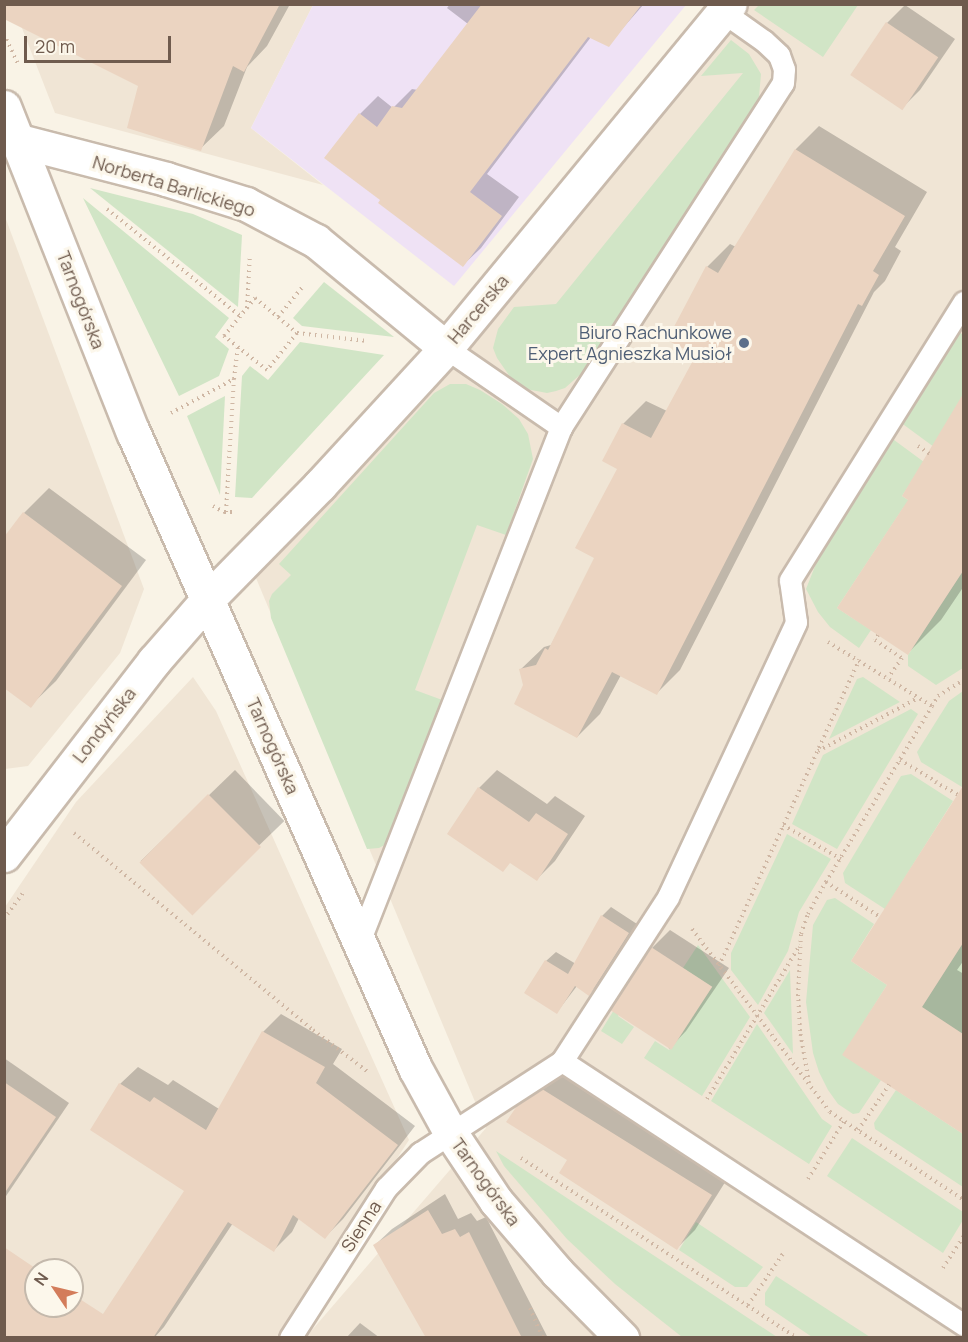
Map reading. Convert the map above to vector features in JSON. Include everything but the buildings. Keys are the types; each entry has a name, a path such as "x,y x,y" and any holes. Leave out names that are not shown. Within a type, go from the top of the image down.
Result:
{"street":[{"name":"Harcerska","path":"209,598 320,485 446,348 727,8"},
{"name":"Tarnogórska","path":"4,107 12,139 133,432 209,598 415,1068 450,1132 496,1201 557,1272 622,1338"},
{"name":"Norberta Barlickiego","path":"12,139 166,179 252,207 316,241 446,348"},
{"name":"Londyńska","path":"4,855 14,821 209,598"}],"lane":[{"path":"359,942 561,427 783,83 784,69 779,55 727,8"},
{"path":"963,302 790,580 796,622 668,897 562,1061 963,1325"},
{"path":"446,348 561,427"},
{"name":"Sienna","path":"290,1338 386,1188 420,1154 450,1132 562,1061"}],"path":[{"path":"98,202 240,316"},
{"path":"278,317 306,282"},
{"path":"297,333 267,370 224,336 255,298 297,333 378,343"},
{"path":"226,512 238,347"},
{"path":"170,414 234,379"},
{"path":"796,622 932,706"},
{"path":"878,635 875,640 902,657 888,678"},
{"path":"719,966 859,660"},
{"path":"810,1086 800,1031 798,996 800,944 808,914 938,696 963,680"},
{"path":"817,751 918,698"},
{"path":"900,760 958,795"},
{"path":"783,825 841,859"},
{"path":"70,829 313,1030 369,1072"},
{"path":"826,882 880,917"},
{"path":"668,897 830,1112 963,1200"},
{"path":"707,1099 800,944"},
{"path":"858,1130 889,1085"},
{"path":"482,1112 498,1143 796,1338"}],"shaded area":[{"path":"13,5 313,5 251,128 323,185 55,113"},
{"path":"313,5 686,5 454,286 251,128"},
{"path":"732,5 963,5 963,1337 306,1337 486,1128 248,559"},
{"path":"4,214 144,589 120,653 28,766 5,769"},
{"path":"193,677 216,711 409,1140 280,1337 5,1338 5,907 76,802"}],"green space":[{"path":"759,5 858,5 823,57 754,10"},
{"path":"731,40 749,54 761,74 759,97 754,109 582,373 565,388 556,391 547,393 526,389 513,381 497,358 493,348 498,329 514,307 556,304 743,73 701,76"},
{"path":"90,188 193,214 242,235 238,307"},
{"path":"83,198 229,318 215,337 229,349 219,376 179,396"},
{"path":"324,282 394,337 302,326 293,318"},
{"path":"957,330 963,335 963,400 934,447 900,422"},
{"path":"300,342 384,355 252,498 235,497 242,376 250,366 268,380"},
{"path":"450,384 466,384 480,390 502,404 519,419 528,434 533,459 506,535 477,525 415,690 445,701 390,842 379,848 367,849 271,618 269,601 272,594 291,575 279,564 434,393"},
{"path":"225,396 220,495 187,416"},
{"path":"890,437 924,462 902,496 963,537 963,548 903,508 837,608 871,630 859,648 830,627 818,612 806,589 823,546"},
{"path":"963,571 963,668 936,685 908,666 908,655"},
{"path":"863,677 900,702 829,739 857,679"},
{"path":"963,691 964,786 962,787 921,762 917,752 949,701"},
{"path":"911,709 918,714 837,849 792,824 823,755"},
{"path":"911,774 953,801 885,909 845,883 843,873 901,776"},
{"path":"787,834 831,859 799,912 788,951 758,1005 731,970 731,953"},
{"path":"835,898 874,924 851,961 887,985 843,1055 881,1080 859,1113 853,1114 838,1104 819,1072 813,1053 806,1002 813,925 827,900"},
{"path":"963,943 963,1034 922,1007"},
{"path":"698,945 750,1017 702,1096 644,1058 655,1041 669,1050 712,987 683,968"},
{"path":"652,948 658,952 618,1016 634,1027 622,1044 601,1031"},
{"path":"790,970 793,1054 764,1013"},
{"path":"757,1024 822,1119 832,1126 809,1164 711,1101"},
{"path":"896,1090 963,1134 963,1187 875,1129 874,1123"},
{"path":"852,1138 963,1212 963,1220 943,1253 827,1176"},
{"path":"496,1151 777,1337 682,1337 615,1284 567,1239 504,1166"},
{"path":"696,1222 763,1267 747,1287 735,1287 679,1250"},
{"path":"776,1276 870,1337 812,1337 765,1305 765,1293"}],"place":[{"name":"Biuro Rachunkowe Expert Agnieszka Musioł","path":"744,343"}]}
